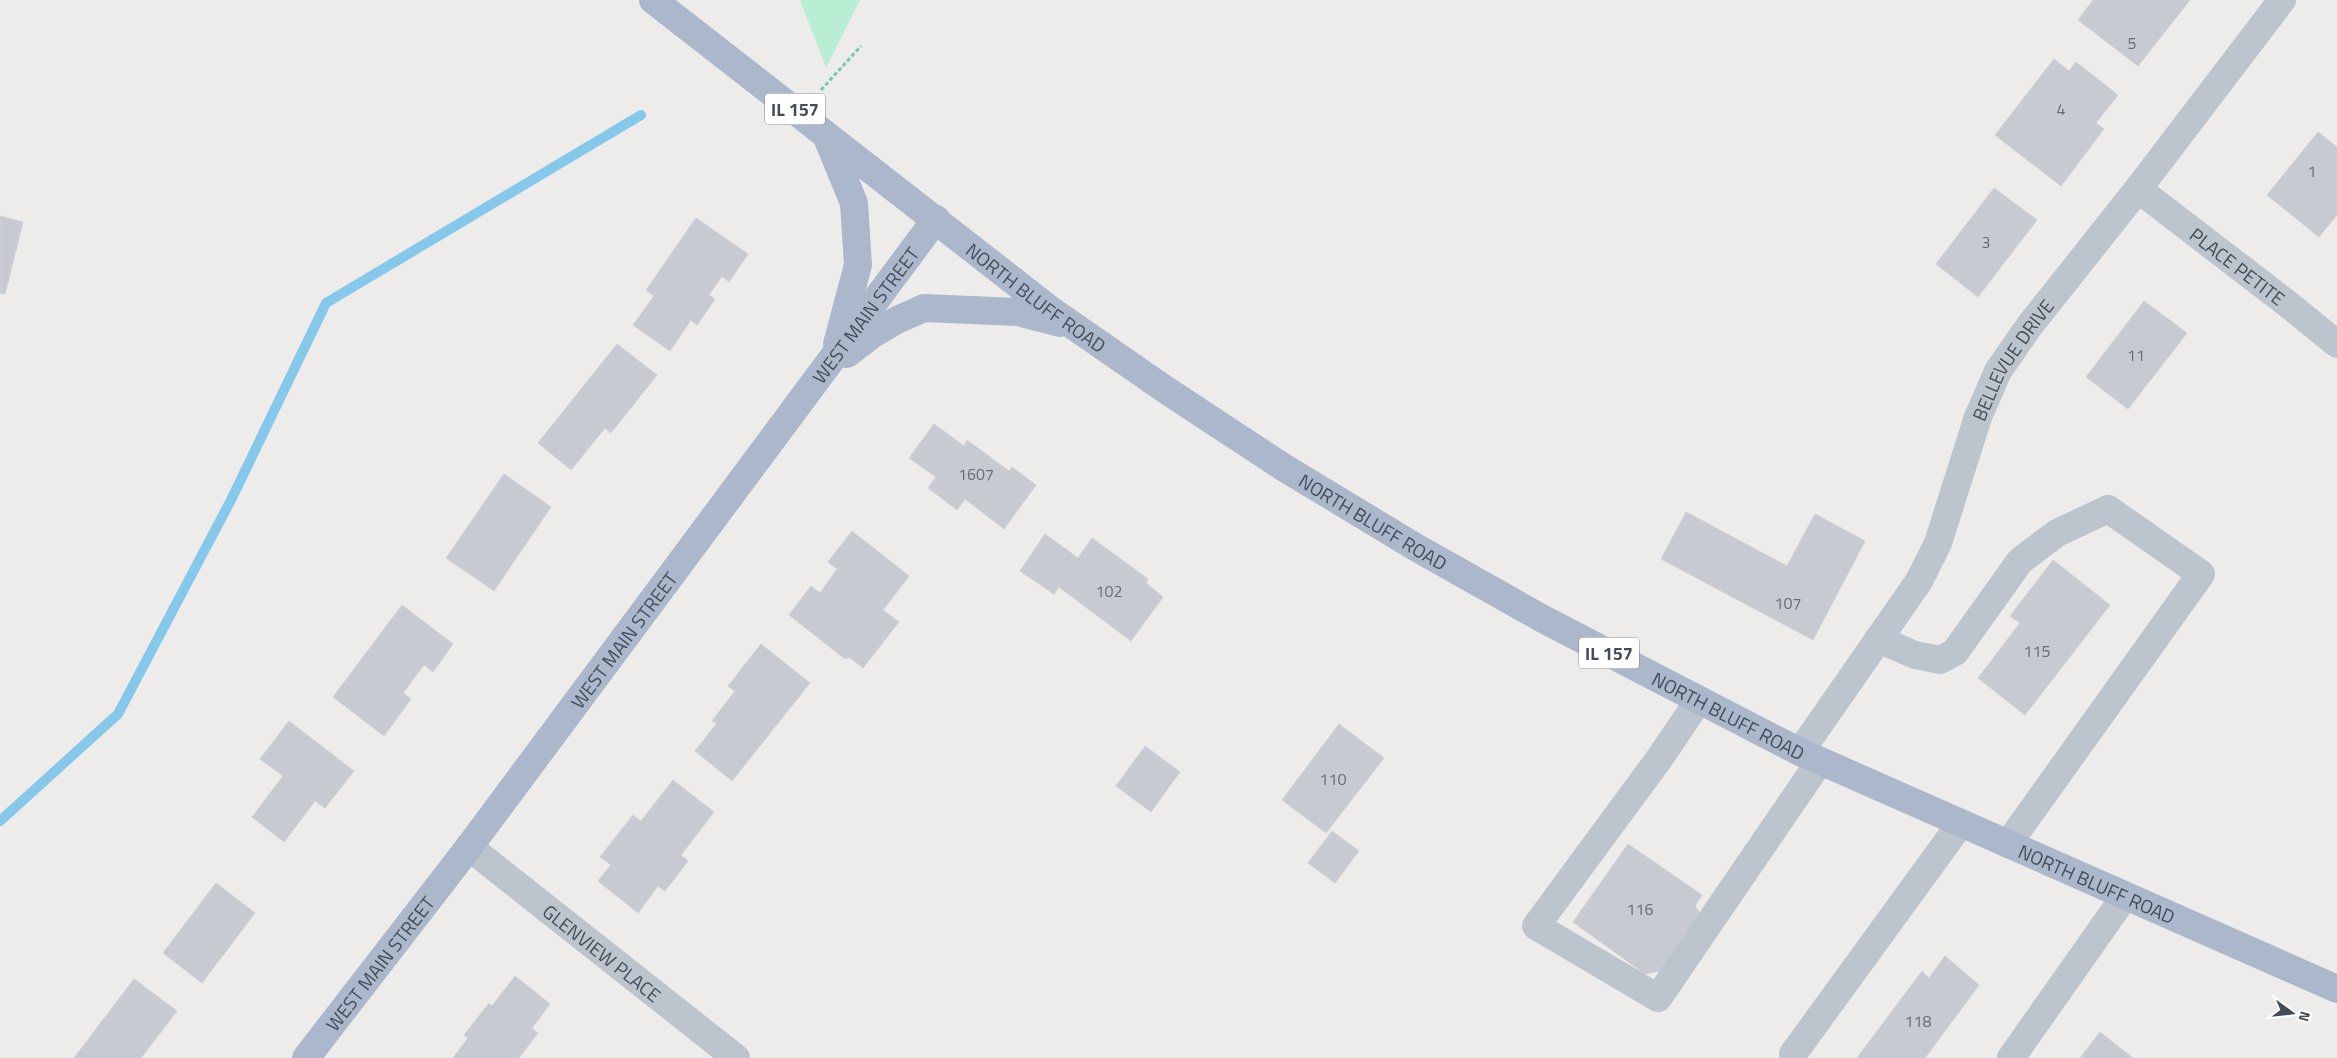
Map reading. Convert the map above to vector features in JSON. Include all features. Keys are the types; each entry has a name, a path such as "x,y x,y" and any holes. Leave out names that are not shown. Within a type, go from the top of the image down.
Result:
{"main road":[{"name":"IL 157","path":"653,0 936,219"},
{"path":"826,133 854,203 858,265 827,366"},
{"name":"NORTH BLUFF ROAD","path":"936,219 1076,328 1166,390 1276,462 1417,548 1543,619 1810,756 2337,989"},
{"name":"WEST MAIN STREET","path":"306,1058 469,847 936,219"},
{"path":"827,366 873,334 897,320 924,308 1018,312 1076,328"}],"street":[{"name":"BELLEVUE DRIVE","path":"1699,700 1659,759 1536,926 1658,998 1810,756 1878,639 1919,581 1938,543 1978,417 1998,371 2030,325 2138,189 2282,0"},
{"name":"PLACE PETITE","path":"2138,189 2289,304 2337,344"},
{"path":"1878,639 1915,656 1940,660 1955,652 2020,561 2057,533 2108,510 2201,574 2008,844"},
{"path":"1793,1054 1961,823"},
{"name":"GLENVIEW PLACE","path":"469,847 736,1058"},
{"path":"2011,1058 2125,896"}],"path":[{"path":"799,113 861,46"}],"green space":[{"path":"800,0 860,0 826,68"}],"building":[{"path":"2093,0 2190,0 2138,66 2078,20"},
{"path":"2054,59 2069,71 2076,62 2118,95 2096,123 2104,129 2061,186 1995,135"},
{"path":"2318,132 2337,147 2337,215 2319,237 2267,195"},
{"path":"1994,188 2037,220 1978,297 1936,264"},
{"path":"0,216 23,222 5,294 0,293"},
{"path":"696,218 748,254 729,282 722,276 709,295 715,299 697,325 691,320 670,351 633,325 654,296 646,290"},
{"path":"2144,301 2187,333 2128,409 2086,377"},
{"path":"617,344 657,375 611,433 605,428 571,470 538,443"},
{"path":"934,424 964,446 967,440 1009,471 1012,467 1036,485 1004,529 965,499 957,510 928,488 936,477 909,458"},
{"path":"504,474 551,507 494,591 446,558"},
{"path":"1686,512 1787,566 1815,514 1865,541 1813,640 1661,559"},
{"path":"852,531 909,576 883,610 899,622 863,668 849,657 845,659 789,615 811,586 820,593 837,569 828,562"},
{"path":"1045,534 1078,558 1092,538 1148,579 1146,583 1163,597 1131,641 1059,587 1054,594 1020,571"},
{"path":"2053,560 2110,605 2025,715 1978,678 2020,623 2010,616"},
{"path":"402,605 453,644 433,672 424,665 403,693 411,699 384,736 333,697"},
{"path":"761,644 810,683 732,781 695,751 717,723 712,721 735,691 728,686"},
{"path":"289,721 354,771 325,808 315,801 284,842 252,817 283,776 260,759"},
{"path":"1339,724 1384,758 1326,833 1282,800"},
{"path":"1145,746 1180,772 1151,812 1116,786"},
{"path":"673,780 714,812 681,855 688,861 665,891 658,886 638,913 598,881 611,865 600,857 633,815 641,821"},
{"path":"1332,831 1359,851 1335,883 1308,863"},
{"path":"1628,844 1702,895 1695,906 1700,913 1661,971 1645,974 1573,922"},
{"path":"216,883 255,913 202,983 163,953"},
{"path":"1945,956 1979,985 1925,1058 1857,1058 1922,971 1929,978"},
{"path":"515,976 550,1004 532,1028 538,1033 519,1058 453,1058 468,1038 464,1035 489,1003 492,1006"},
{"path":"134,979 177,1011 141,1058 74,1058"},
{"path":"2100,1032 2133,1058 2080,1058"}],"waterway":[{"path":"0,821 118,714 231,500 326,303 641,115"}]}
